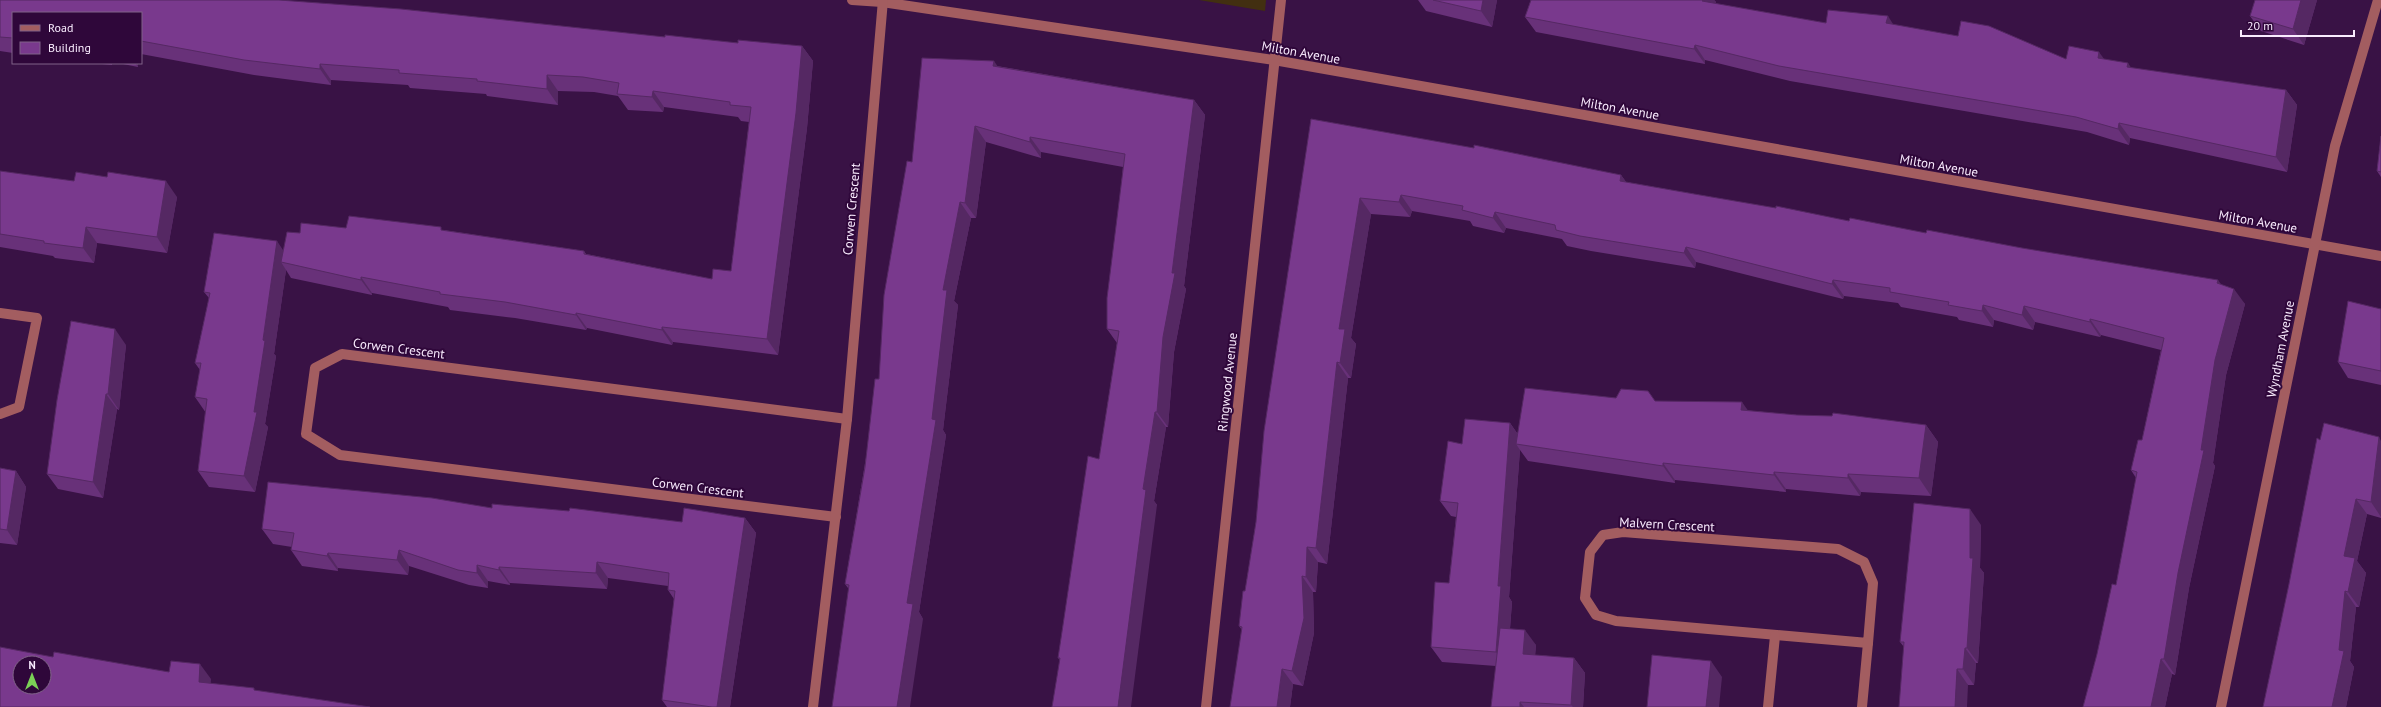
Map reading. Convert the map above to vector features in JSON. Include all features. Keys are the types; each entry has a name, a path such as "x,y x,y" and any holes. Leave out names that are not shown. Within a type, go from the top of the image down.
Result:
{"street":[{"name":"Milton Avenue","path":"852,0 882,1 1274,60 2381,256"},
{"name":"Ringwood Avenue","path":"1206,707 1281,0"},
{"name":"Wyndham Avenue","path":"2221,707 2335,146 2378,0"},
{"name":"Corwen Crescent","path":"813,707 836,517 846,419 882,1"},
{"path":"0,313 37,318 19,407 0,414"},
{"name":"Corwen Crescent","path":"836,517 340,455 306,434 315,368 342,354 846,419"},
{"name":"Malvern Crescent","path":"1862,707 1868,643 1873,583 1864,562 1838,549 1623,532 1602,535 1590,552 1585,598 1596,615 1616,621 1868,643"},
{"path":"1768,707 1775,636"}],"shaded area":[{"path":"1199,0 1266,0 1265,11"}],"building":[{"path":"0,0 279,0 401,9 665,37 665,35 738,43 738,40 802,46 796,113 767,339 662,327 662,330 576,313 576,315 505,302 440,294 440,292 361,277 361,280 281,262 287,232 300,233 301,223 346,228 349,216 441,227 441,230 584,251 584,254 712,279 713,269 731,271 751,107 730,105 730,102 653,91 652,97 617,94 619,83 583,77 547,75 547,89 477,81 477,79 399,73 399,70 320,64 320,69 244,60 142,41 142,12 12,12 12,38 0,37"},
{"path":"1433,0 1483,0 1481,11"},
{"path":"1531,0 1703,0 1702,1 1826,23 1828,10 1888,16 1886,23 1958,36 1961,21 1989,26 2066,59 2069,46 2099,52 2098,58 2128,63 2127,67 2286,90 2276,157 2119,123 2118,129 2076,117 1779,66 1695,45 1694,49 1525,17"},
{"path":"2255,0 2301,0 2293,29 2250,16"},
{"path":"922,58 994,61 993,66 1194,100 1172,273 1175,273 1163,337 1157,412 1155,412 1143,489 1146,490 1118,707 1052,707 1088,456 1099,459 1119,331 1107,329 1107,298 1125,154 1030,137 1030,142 975,126 965,203 960,202 943,290 947,290 932,419 936,420 907,603 913,604 897,707 832,707 849,585 845,584 865,467 875,379 879,379 884,295 907,161 912,162"},
{"path":"1311,119 1474,148 1474,145 1621,175 1620,181 1776,208 1776,206 1849,221 1850,218 1926,233 1927,230 2022,248 2218,280 2217,283 2234,289 2215,360 2201,450 2204,450 2178,573 2164,659 2161,659 2151,707 2083,707 2097,654 2112,584 2116,585 2137,472 2131,470 2138,440 2142,440 2164,338 2090,319 2090,322 2024,306 2022,315 1983,305 1982,311 1948,305 1949,302 1890,292 1890,288 1833,280 1832,284 1686,247 1684,253 1580,236 1556,230 1555,225 1495,212 1493,218 1462,210 1463,206 1401,195 1399,202 1360,198 1339,329 1345,329 1340,363 1337,362 1316,548 1307,547 1306,577 1302,576 1304,618 1292,671 1282,669 1277,707 1230,707 1242,627 1239,626 1243,591 1245,591 1256,522 1264,431"},
{"path":"2381,136 2381,172 2377,171"},
{"path":"0,171 74,181 76,172 107,177 108,172 166,181 157,237 86,227 83,248 44,243 44,241 0,234"},
{"path":"214,233 277,241 263,340 265,341 254,412 257,412 244,476 198,471 207,399 195,397 201,363 195,363 210,293 204,292"},
{"path":"2348,301 2381,309 2381,371 2338,362"},
{"path":"71,321 115,329 108,394 106,394 93,482 47,474 57,400"},
{"path":"1525,388 1616,398 1621,389 1648,391 1655,401 1742,402 1741,410 1797,415 1832,416 1833,413 1926,425 1919,478 1848,474 1848,478 1774,472 1774,475 1663,463 1663,466 1516,444"},
{"path":"1465,419 1510,423 1498,586 1501,586 1496,652 1431,647 1435,582 1449,583 1458,503 1440,501 1448,441 1462,444"},
{"path":"2324,423 2379,437 2371,502 2356,499 2344,556 2355,558 2348,592 2345,591 2339,650 2344,651 2332,707 2263,707 2289,584 2317,438 2320,440"},
{"path":"0,468 16,471 7,530 0,529"},
{"path":"268,482 432,498 492,508 492,504 569,511 570,508 682,522 684,508 745,518 717,707 662,700 675,591 668,590 669,573 597,562 596,573 499,567 499,570 477,565 477,573 458,570 399,550 397,560 328,553 327,556 291,550 294,533 262,529"},
{"path":"1914,503 1970,509 1970,558 1973,558 1967,648 1965,648 1963,669 1957,669 1955,707 1899,707 1904,642 1900,642"},
{"path":"1500,628 1525,630 1523,654 1574,658 1571,705 1520,702 1520,707 1491,707"},
{"path":"0,647 42,655 12,655 12,695 52,695 52,657 54,652 169,672 171,661 200,664 199,682 254,688 254,690 370,707 0,707"},
{"path":"1652,655 1711,661 1706,707 1647,707"}]}
